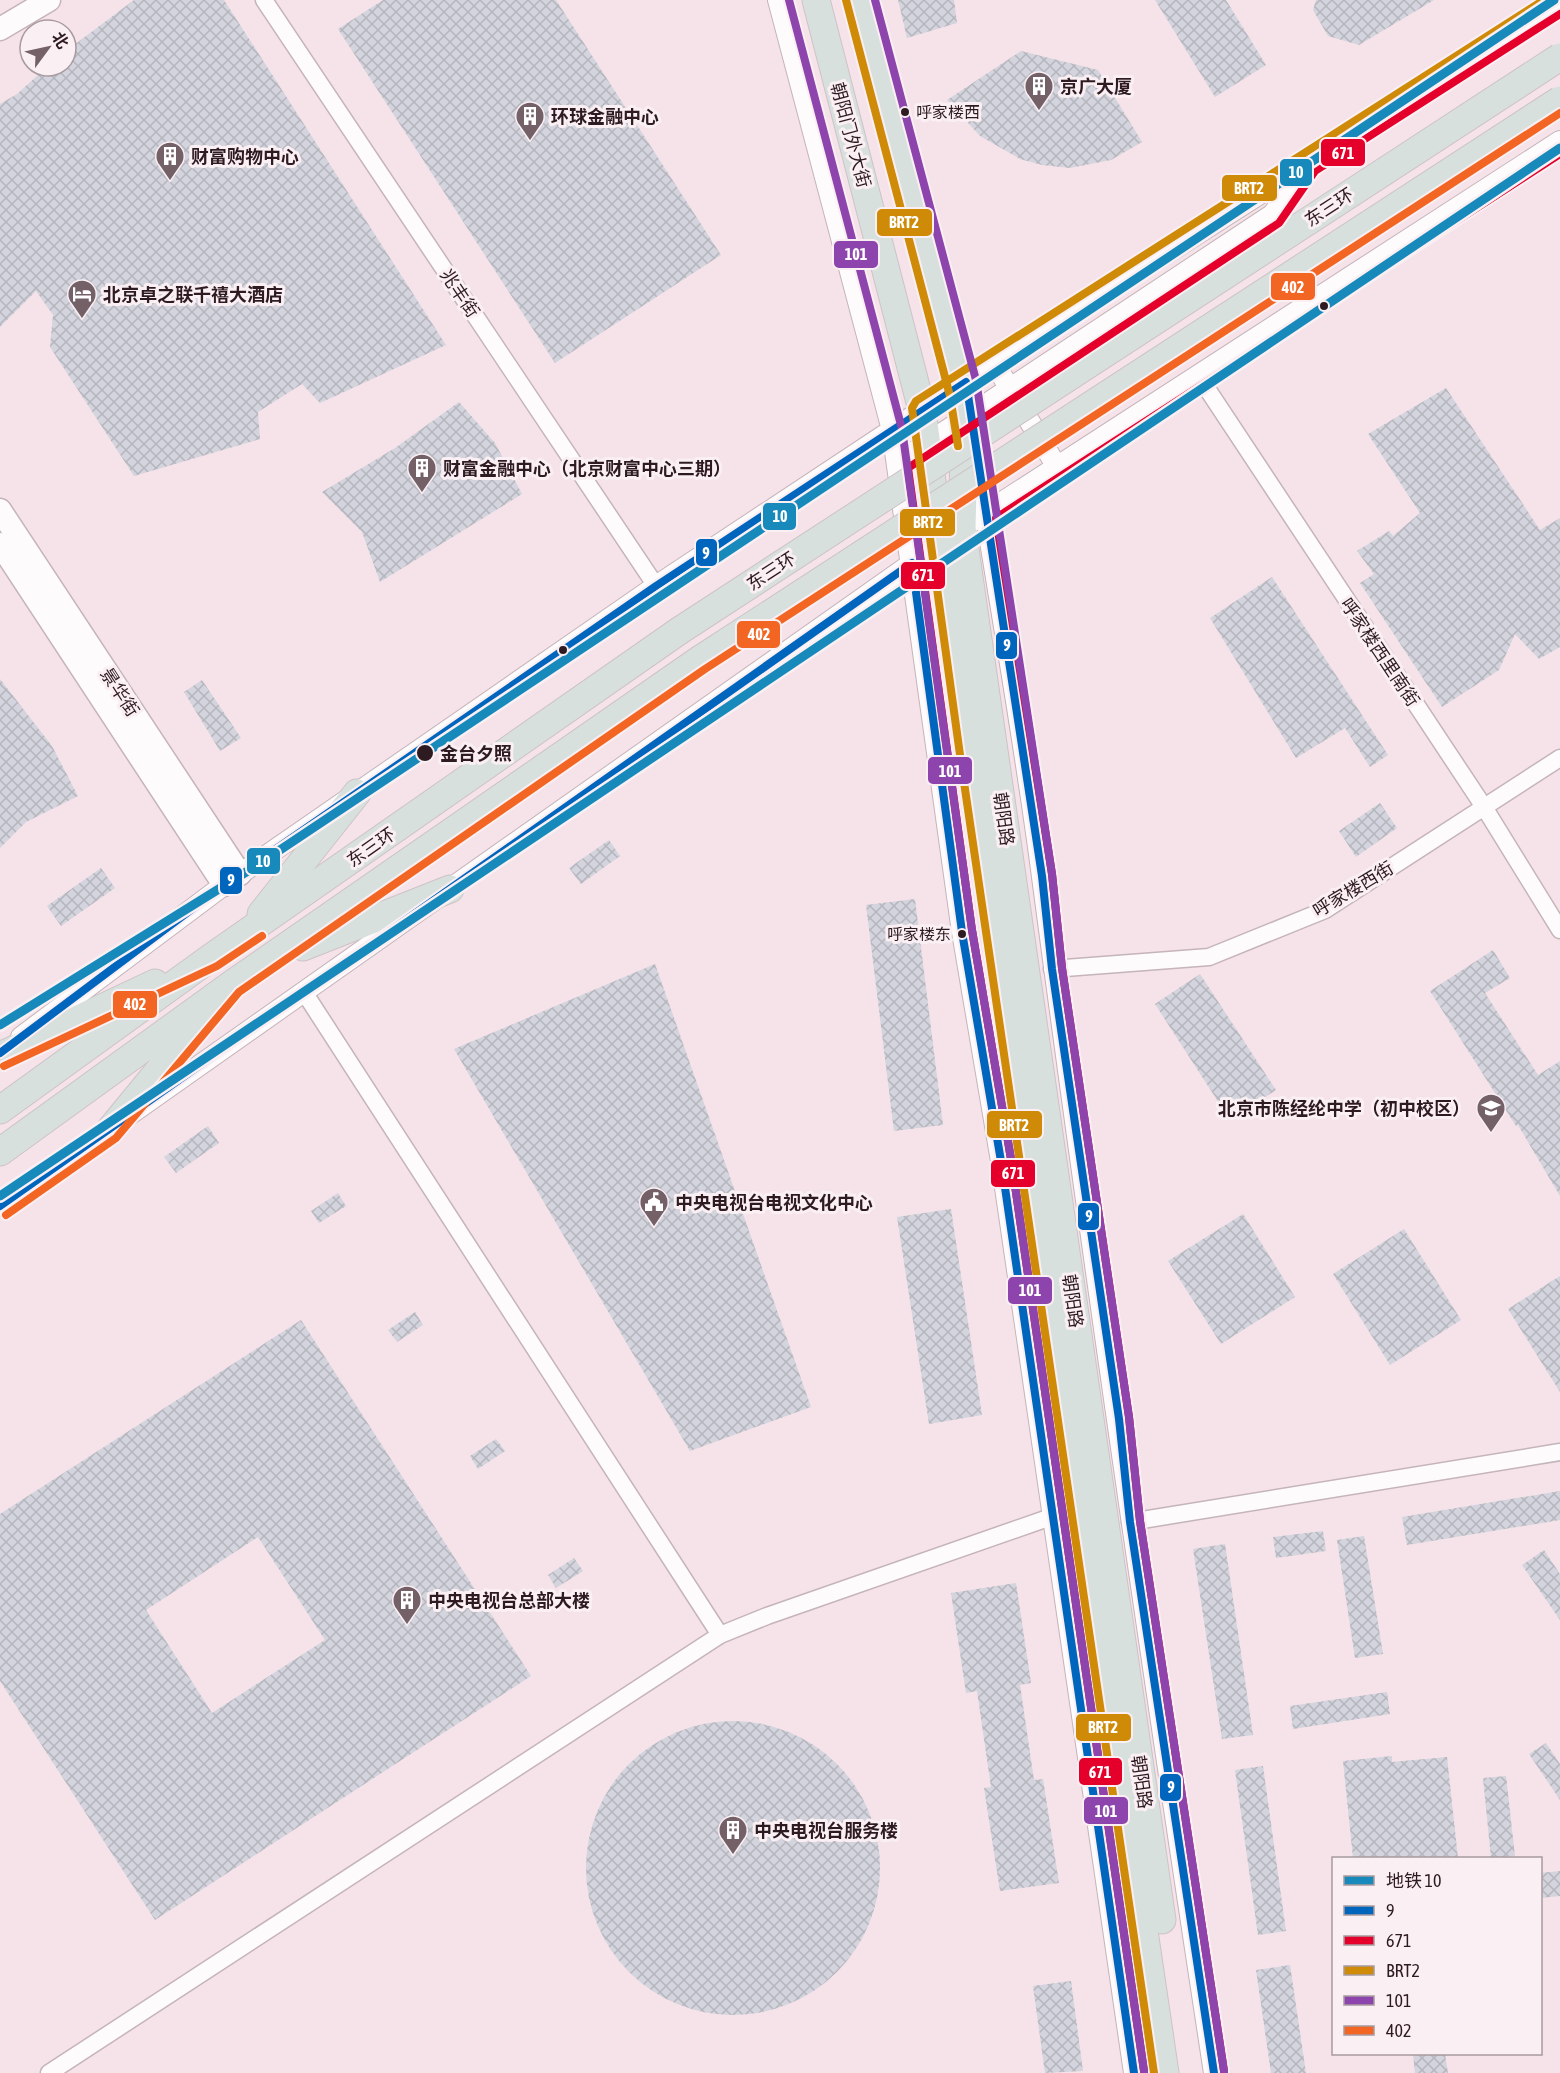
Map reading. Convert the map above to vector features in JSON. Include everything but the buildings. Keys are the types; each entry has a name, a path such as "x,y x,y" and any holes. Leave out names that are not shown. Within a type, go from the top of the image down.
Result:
{"highway":[{"name":"朝阳门外大街","path":"816,0 952,535"},
{"path":"864,0 966,382 968,416 952,535"},
{"name":"东三环","path":"0,1110 213,956 680,631 1560,57"},
{"name":"东三环","path":"0,1152 260,964 699,660 1560,100"},
{"name":"朝阳路","path":"952,535 973,772 1165,2073"},
{"name":"朝阳路","path":"952,535 1184,2073"},
{"path":"243,937 357,793"},
{"path":"260,964 450,889"},
{"path":"0,1054 213,956"},
{"path":"109,1131 232,984"}],"main road":[{"path":"0,29 49,0"},
{"name":"景华街","path":"0,510 232,879"},
{"name":"景华街","path":"0,544 232,879"}],"street":[{"name":"兆丰街","path":"264,0 656,586"},
{"name":"朝阳门外大街","path":"778,0 892,430 912,563"},
{"path":"0,1054 232,879 656,586 922,410 1560,2"},
{"path":"0,1206 952,535 1560,141"},
{"path":"897,463 1274,214 1308,163"},
{"path":"995,364 1057,466"},
{"name":"呼家楼西里南街","path":"1198,375 1484,807 1560,930"},
{"name":"朝阳路","path":"968,416 1042,876 1052,969 1119,1419 1130,1522 1214,2073"},
{"path":"912,563 962,932 1002,1167 1051,1517 1134,2073"},
{"name":"呼家楼西街","path":"1052,969 1209,957 1325,910 1560,758"},
{"path":"304,992 720,1635"},
{"path":"1130,1522 1560,1452"},
{"path":"49,2073 720,1635 767,1616 1051,1517"}],"metro line":[{"name":"10","path":"0,1025 259,864 1554,0"},
{"name":"10","path":"0,1196 1560,148"}],"transit line":[{"name":"101","path":"789,0 902,429 972,930 1012,1165 1144,2071"},
{"name":"BRT2","path":"846,0 950,396 958,446"},
{"name":"101","path":"875,0 976,380 1052,874 1062,968 1129,1417 1140,1521 1224,2071"},
{"name":"BRT2","path":"1154,2073 961,762 912,408 916,401 1544,0"},
{"name":"671","path":"1144,2071 1012,1165 972,930 908,468 1279,223 1315,171 1560,14"},
{"name":"402","path":"6,1215 116,1138 239,992 705,669 1560,113"},
{"name":"671","path":"1224,2071 1140,1521 1129,1417 1062,968 1052,874 996,518 1560,154"},
{"name":"9","path":"0,1053 224,885 656,586 966,382 1042,876 1052,969 1119,1419 1130,1522 1214,2073"},
{"name":"9","path":"0,1206 912,563 962,932 1002,1167 1134,2073"},
{"name":"402","path":"4,1066 217,966 262,936"}],"place":[{"name":"呼家楼西","path":"905,112"},
{"name":"京广大厦","path":"1039,112"},
{"name":"环球金融中心","path":"530,142"},
{"name":"财富购物中心","path":"170,182"},
{"name":"北京卓之联千禧大酒店","path":"82,320"},
{"name":"财富金融中心（北京财富中心三期）","path":"422,494"},
{"name":"金台夕照","path":"425,753"},
{"name":"呼家楼东","path":"962,934"},
{"name":"北京市陈经纶中学（初中校区）","path":"1491,1134"},
{"name":"中央电视台电视文化中心","path":"654,1228"},
{"name":"中央电视台总部大楼","path":"407,1626"},
{"name":"中央电视台服务楼","path":"733,1856"}]}
